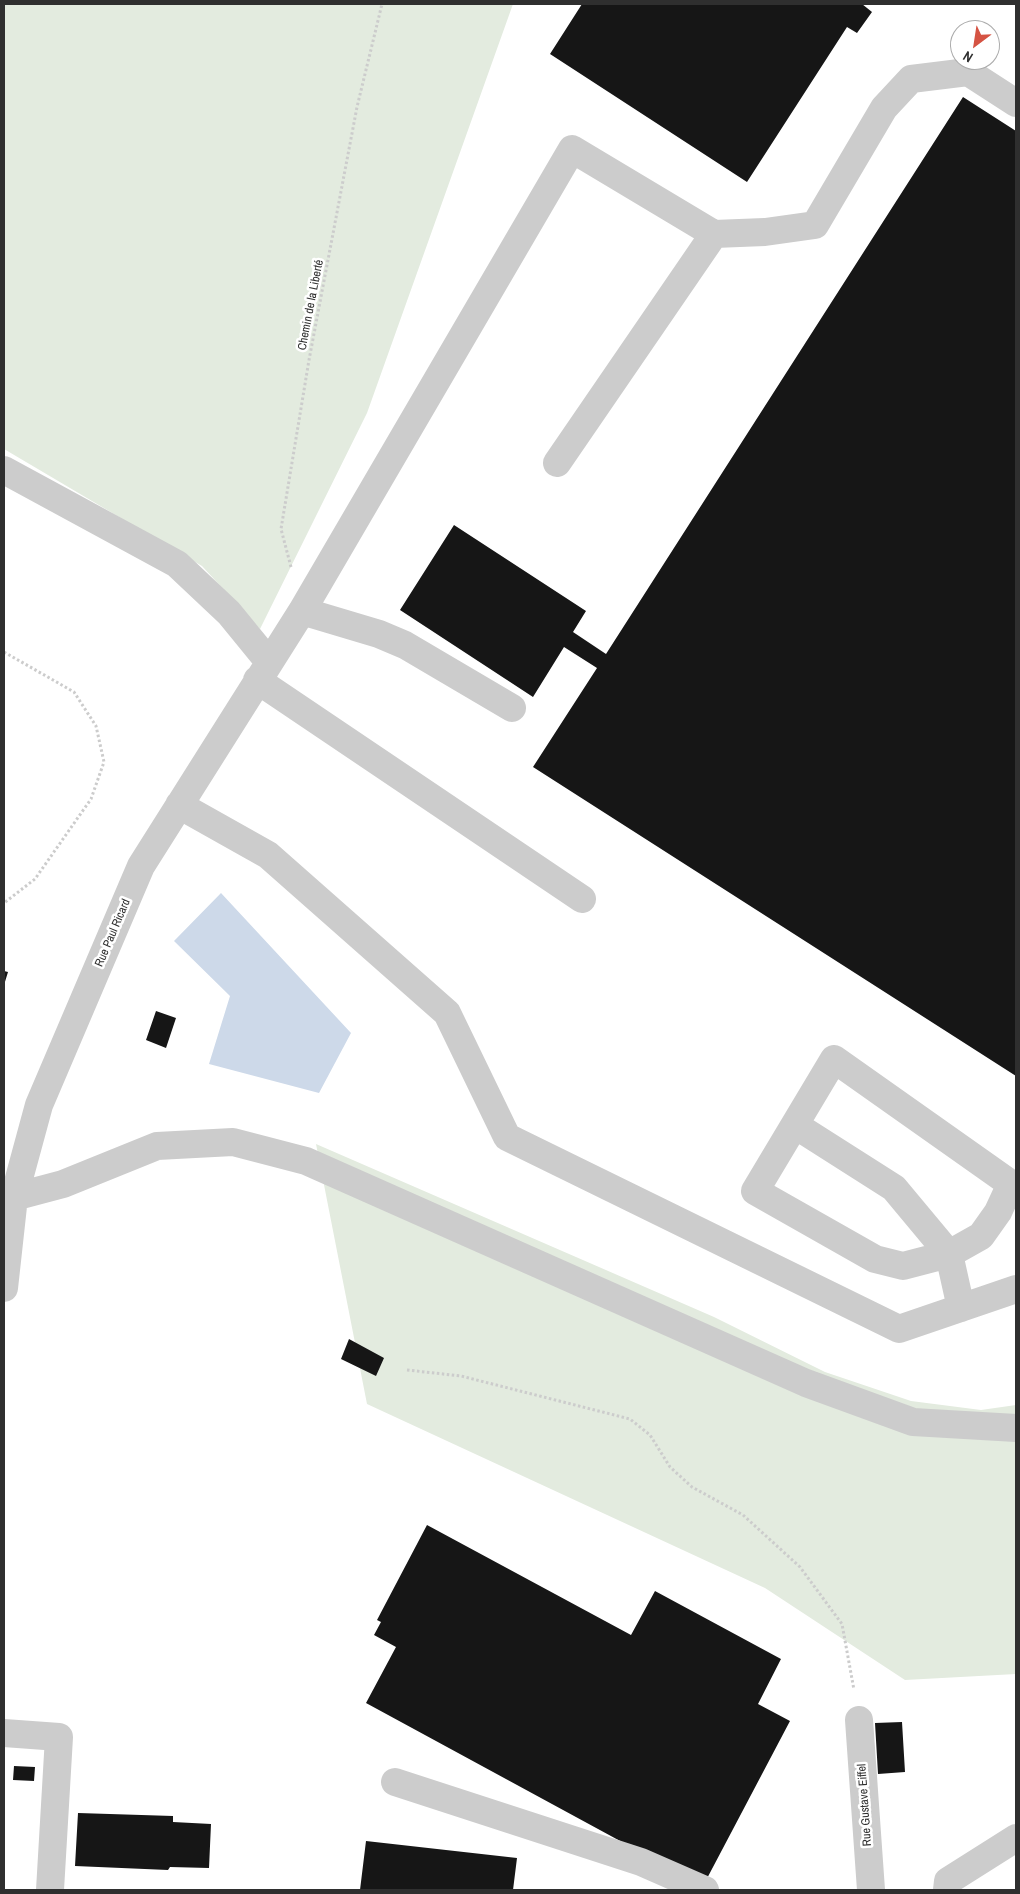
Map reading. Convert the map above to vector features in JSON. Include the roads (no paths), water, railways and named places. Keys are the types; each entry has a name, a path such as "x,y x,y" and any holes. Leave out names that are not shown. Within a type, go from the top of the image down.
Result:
{"street":[{"path":"557,464 714,234 765,232 815,225 884,108 911,79 968,72 1016,103"},
{"name":"Rue Paul Ricard","path":"4,1288 14,1197 39,1105 142,866 302,611 572,149 714,234"},
{"path":"4,470 177,564 229,613 263,671 582,899"},
{"path":"302,611 379,634 405,645 512,708"},
{"path":"179,806 268,855 447,1013 507,1137 899,1329 1016,1289"},
{"path":"834,1059 1011,1184 998,1212 981,1236 949,1254 903,1266 875,1259 755,1191 834,1059"},
{"path":"795,1125 894,1188 949,1254 961,1308"},
{"path":"14,1197 63,1184 157,1146 233,1142 306,1161 806,1384 913,1422 1016,1428"},
{"name":"Rue Gustave Eiffel","path":"859,1720 871,1890"},
{"path":"4,1733 60,1737 50,1890"},
{"path":"395,1782 641,1862 705,1890"},
{"path":"947,1890 948,1881 1016,1838"}],"water":[{"path":"221,893 351,1033 319,1093 209,1064 230,996 174,941"}]}
